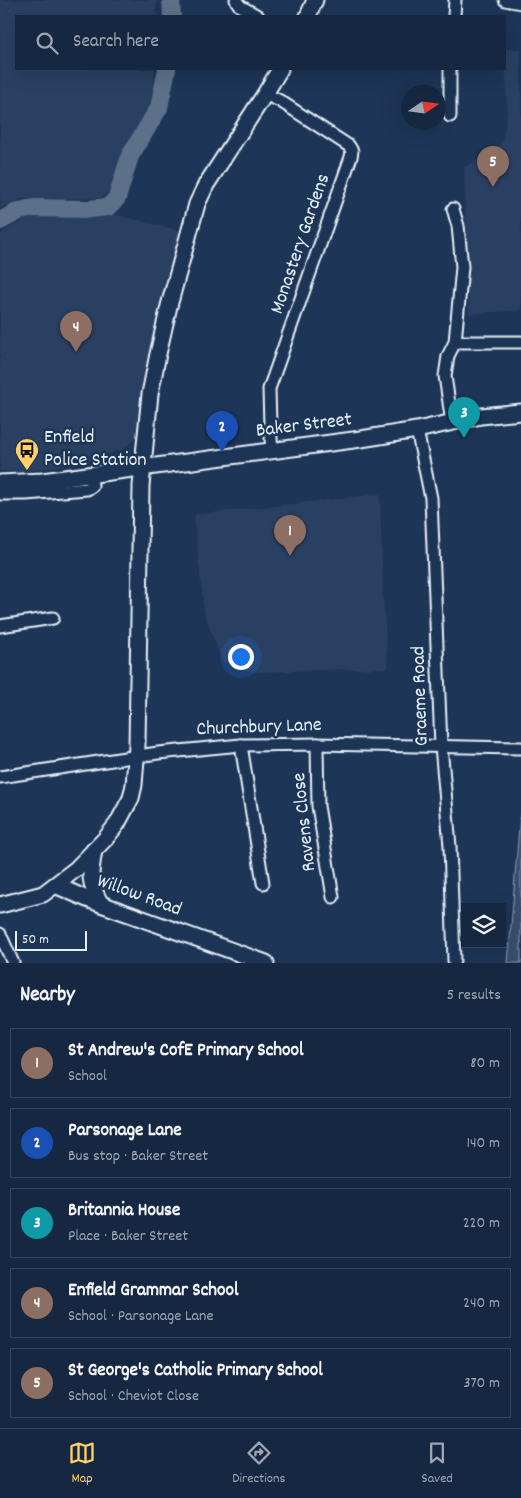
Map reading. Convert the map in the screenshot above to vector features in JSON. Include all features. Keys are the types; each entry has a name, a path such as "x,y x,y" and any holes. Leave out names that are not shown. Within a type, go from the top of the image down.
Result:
{"street":[{"path":"236,0 240,6 256,15"},
{"path":"308,15 316,0"},
{"path":"454,15 455,0"},
{"path":"504,0 521,3"},
{"path":"0,905 42,894 76,868 117,824 130,798 134,785 136,756 140,498 150,394 158,354 197,204 206,185 279,70"},
{"path":"450,70 450,116"},
{"name":"Monastery Gardens","path":"265,94 280,101 349,146 352,151 270,389 272,451"},
{"path":"452,423 445,376 448,356 455,342 462,267 458,226 453,209"},
{"path":"455,342 521,342"},
{"name":"Baker Street","path":"0,482 42,481 362,439 417,430 481,416 521,412"},
{"name":"Graeme Road","path":"417,430 432,498 441,746 450,846 454,961"},
{"path":"0,494 87,489 92,486 91,474"},
{"path":"0,626 53,618"},
{"name":"Churchbury Lane","path":"0,777 136,756 241,745 316,744 521,748"},
{"name":"Ravens Close","path":"316,744 318,806 333,897"},
{"path":"241,745 263,883"},
{"path":"94,850 91,870 92,886 101,904"},
{"name":"Willow Road","path":"55,885 101,904 266,963"},
{"path":"0,934 13,963"}],"shaded area":[{"path":"0,0 156,0 156,15 15,15 15,70 154,70 153,106 125,148 110,191 101,198 23,199 0,208"},
{"path":"506,49 521,49 521,310 469,314 464,167 494,153 503,140 507,112"},
{"path":"113,214 181,231 160,313 135,439 122,450 82,462 22,472 0,471 0,234 26,218"},
{"path":"380,494 383,596 388,668 252,672 222,661 204,612 194,515"},
{"path":"520,815 521,963 508,963"}],"waterway":[{"path":"171,0 172,15"},
{"path":"0,221 19,211 34,208 89,209 108,207 117,198 130,156 159,108 167,70"}],"place":[{"name":"St George's Catholic Primary School","path":"493,187"},
{"name":"Enfield Grammar School","path":"76,352"},
{"name":"Britannia House","path":"464,438"},
{"name":"Parsonage Lane","path":"222,452"},
{"name":"Enfield Police Station","path":"27,471"},
{"name":"St Andrew's CofE Primary School","path":"290,556"}]}
